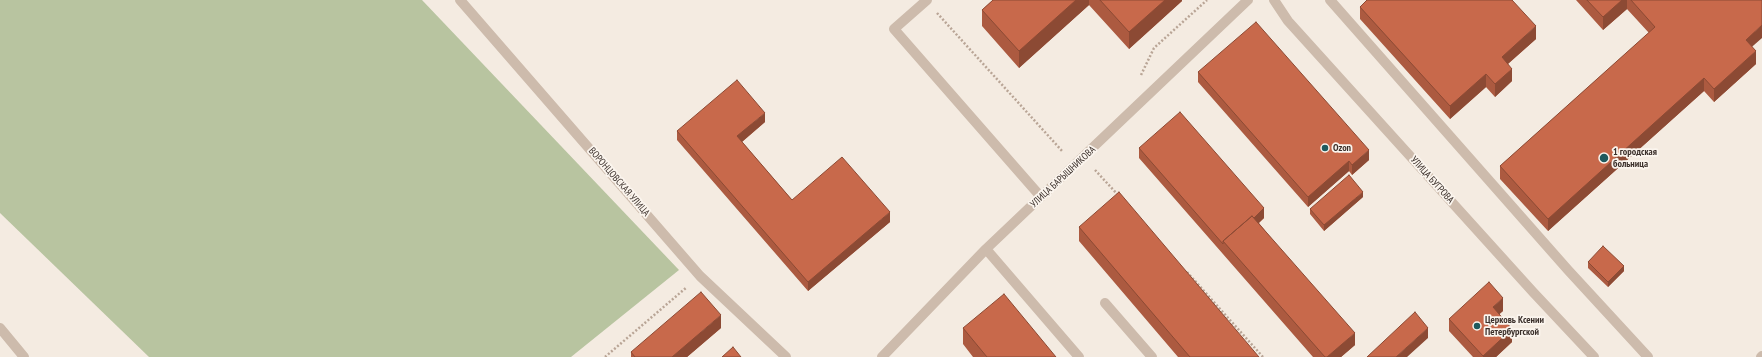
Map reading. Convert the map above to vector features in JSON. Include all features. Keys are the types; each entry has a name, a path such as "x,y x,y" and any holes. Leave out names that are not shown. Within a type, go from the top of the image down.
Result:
{"street":[{"name":"ВОРОНЦОВСКАЯ УЛИЦА","path":"460,0 700,276 786,357"},
{"path":"927,0 894,29 1041,197"},
{"name":"УЛИЦА БАРЫШНИКОВА","path":"882,357 986,248 1084,157 1248,0"},
{"name":"УЛИЦА БУГРОВА","path":"1274,0 1288,21 1533,292 1594,357"},
{"path":"1330,0 1568,270 1648,357"},
{"path":"986,248 1079,357"},
{"path":"1105,303 1152,357"},
{"path":"0,328 24,357"}],"path":[{"path":"927,0 1063,152 1069,147"},
{"path":"1139,81 1154,48 1207,0"},
{"path":"1084,157 1121,198"},
{"path":"1184,269 1263,357"},
{"path":"605,357 700,276"}],"green space":[{"path":"0,0 422,0 679,270 571,357 149,357 0,213"}],"building":[{"path":"993,0 1076,0 1019,51 982,10"},
{"path":"1100,0 1165,0 1129,32"},
{"path":"1367,0 1512,0 1536,26 1502,57 1512,69 1495,84 1486,74 1450,106 1360,7"},
{"path":"1587,0 1622,0 1603,17"},
{"path":"1631,0 1762,0 1762,25 1746,40 1756,51 1714,89 1704,78 1548,219 1500,166 1655,27"},
{"path":"1256,22 1369,150 1352,165 1349,161 1308,197 1198,72"},
{"path":"737,80 765,113 737,136 792,200 842,157 890,212 808,282 677,131"},
{"path":"1180,112 1264,208 1254,218 1252,216 1223,241 1223,244 1139,148"},
{"path":"1349,175 1363,192 1324,225 1310,209"},
{"path":"1119,192 1259,357 1190,357 1079,227"},
{"path":"1252,216 1355,333 1327,357 1325,357 1223,241"},
{"path":"1603,246 1624,266 1608,282 1588,262"},
{"name":"Церковь Ксении Петербургской","path":"1489,282 1503,298 1493,307 1512,329 1483,356 1449,319"},
{"path":"701,292 721,315 672,357 635,357 631,352"},
{"path":"1004,294 1056,357 987,357 963,328"},
{"path":"1415,312 1428,328 1396,357 1367,357"},
{"path":"733,347 741,357 722,357"}],"place":[{"name":"Ozon","path":"1325,148"},
{"name":"1 городская больница","path":"1604,158"},
{"name":"Церковь Ксении Петербургской","path":"1477,326"}]}
